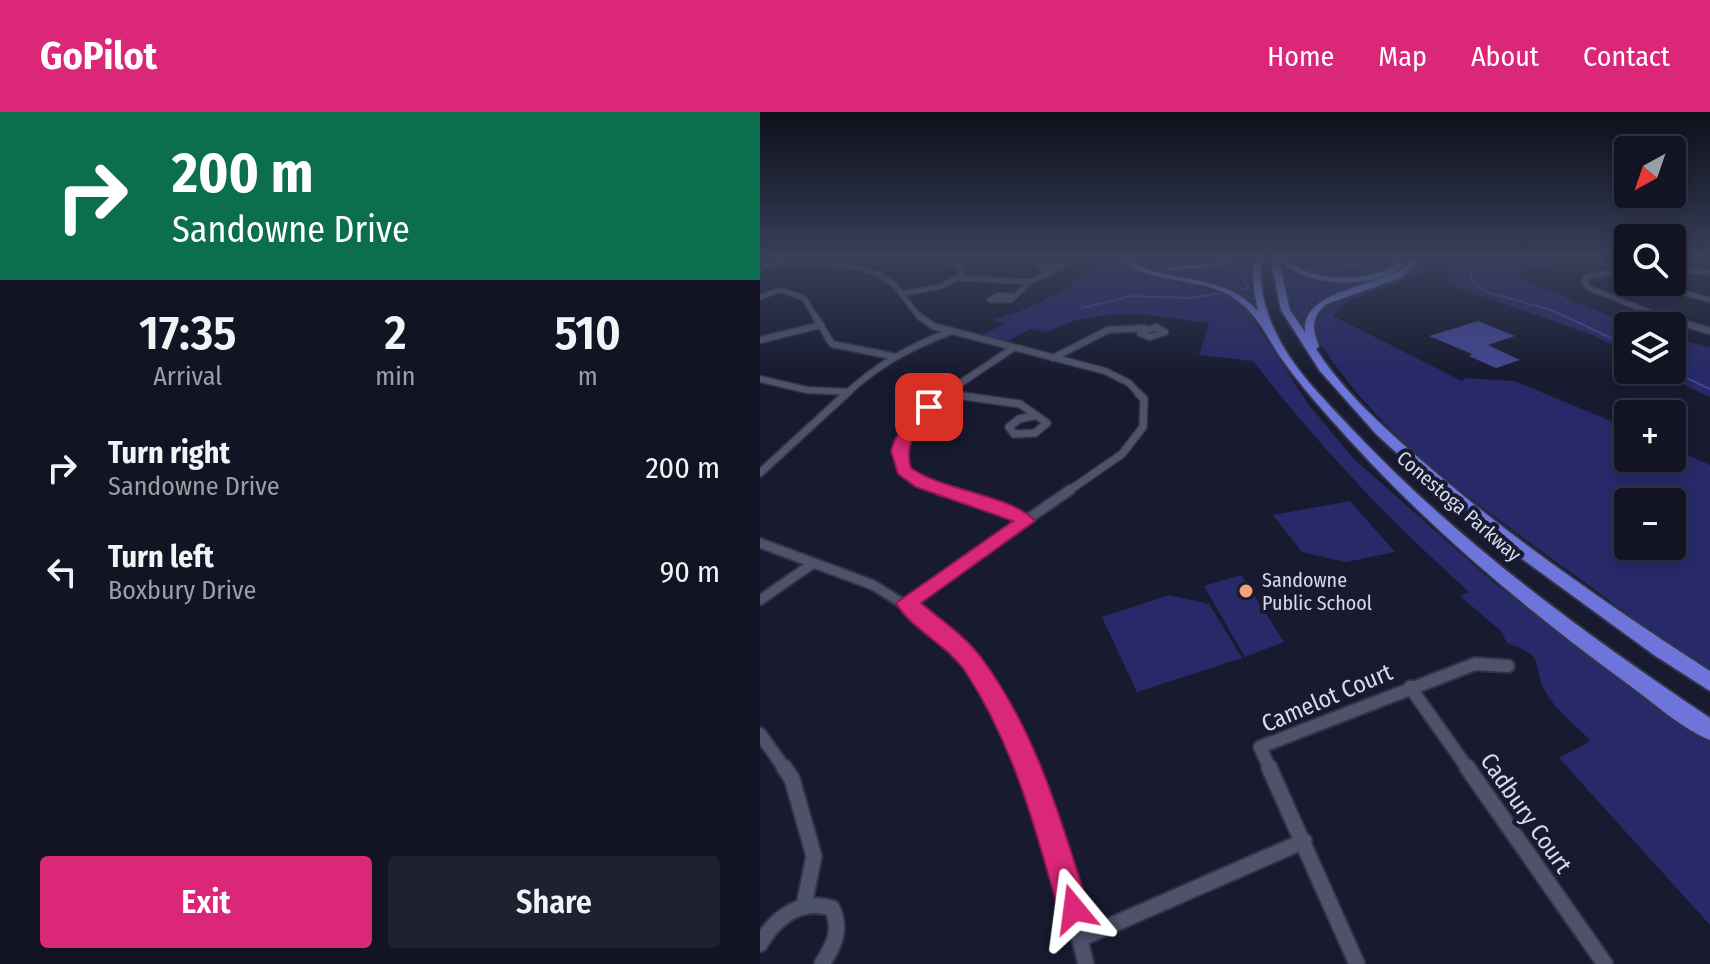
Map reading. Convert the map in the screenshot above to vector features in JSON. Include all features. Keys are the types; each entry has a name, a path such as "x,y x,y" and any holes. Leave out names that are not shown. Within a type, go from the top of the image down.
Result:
{"highway":[{"path":"1238,296 1252,305 1271,333"},
{"name":"Conestoga Parkway","path":"1261,296 1271,333 1339,422 1381,468 1437,519 1574,630 1710,730"},
{"name":"Conestoga Parkway","path":"1281,296 1286,311 1320,362 1362,412 1432,477 1523,551 1710,682"},
{"path":"1320,362 1308,330 1313,309 1342,296"}],"street":[{"path":"797,296 804,298 827,338 840,348 892,356"},
{"path":"902,296 913,313 949,332 1105,371 1129,383 1144,399 1143,427 1122,454 906,603"},
{"path":"1609,296 1665,318 1710,331"},
{"path":"760,338 821,325"},
{"path":"1053,358 1096,334 1125,327 1145,328"},
{"path":"760,473 892,356 949,332"},
{"path":"1013,348 967,373 942,393 903,439 898,451 903,471 922,484 988,504 1026,521"},
{"path":"760,379 807,390 849,392"},
{"path":"942,393 1020,404 1047,423 1041,431 1021,435 1009,430 1013,422 1033,416"},
{"path":"760,543 906,603 953,641 971,662 1009,721 1048,821 1082,938 1086,964"},
{"path":"760,600 812,564"},
{"name":"Camelot Court","path":"1304,841 1260,747 1475,664 1508,666"},
{"name":"Cadbury Court","path":"1410,687 1605,964"},
{"path":"760,735 792,779 814,856 804,905"},
{"path":"1082,938 1304,841 1357,964"},
{"path":"760,944 782,918 804,905 822,904 832,908 837,918 836,940 822,964"}],"shaded area":[{"path":"1052,296 1233,297 1249,313 1309,405 1353,458 1493,582 1605,666 1710,739 1710,925 1559,758 1591,741 1548,696 1533,656 1507,643 1501,631 1460,596 1469,592 1356,481 1253,361 1199,355 1209,323 1140,314 1076,320 1045,332 1031,329 1004,343 978,337 1006,323 992,320"},
{"path":"1242,296 1254,296 1257,304"},
{"path":"1286,296 1335,296 1318,302 1308,310 1304,326 1300,326"},
{"path":"1348,296 1362,296 1348,301 1333,316 1462,381 1466,378 1514,381 1614,422 1614,472 1686,472 1686,454 1710,465 1710,671 1506,525 1399,437 1338,369 1313,331 1317,312 1329,303"},
{"path":"1482,296 1561,296 1614,318 1614,346 1595,336"},
{"path":"1478,321 1515,336 1488,345 1520,360 1496,368 1429,336"},
{"path":"1686,341 1710,347 1710,397 1683,384 1686,384"},
{"path":"1350,501 1395,552 1346,562 1302,552 1273,515"},
{"path":"1241,575 1284,642 1245,657 1204,586"},
{"path":"1169,595 1209,604 1242,658 1137,692 1102,617"}],"waterway":[{"path":"1082,308 1131,296 1205,296"},
{"path":"1500,296 1554,311 1614,339"},
{"path":"1686,378 1710,389"}],"place":[{"name":"Sandowne Public School","path":"1246,591"}],"route":[{"path":"929,407 903,439 898,451 903,471 922,484 988,504 1026,521 906,603 953,641 989,687 1009,721 1048,821 1074,909"}]}
